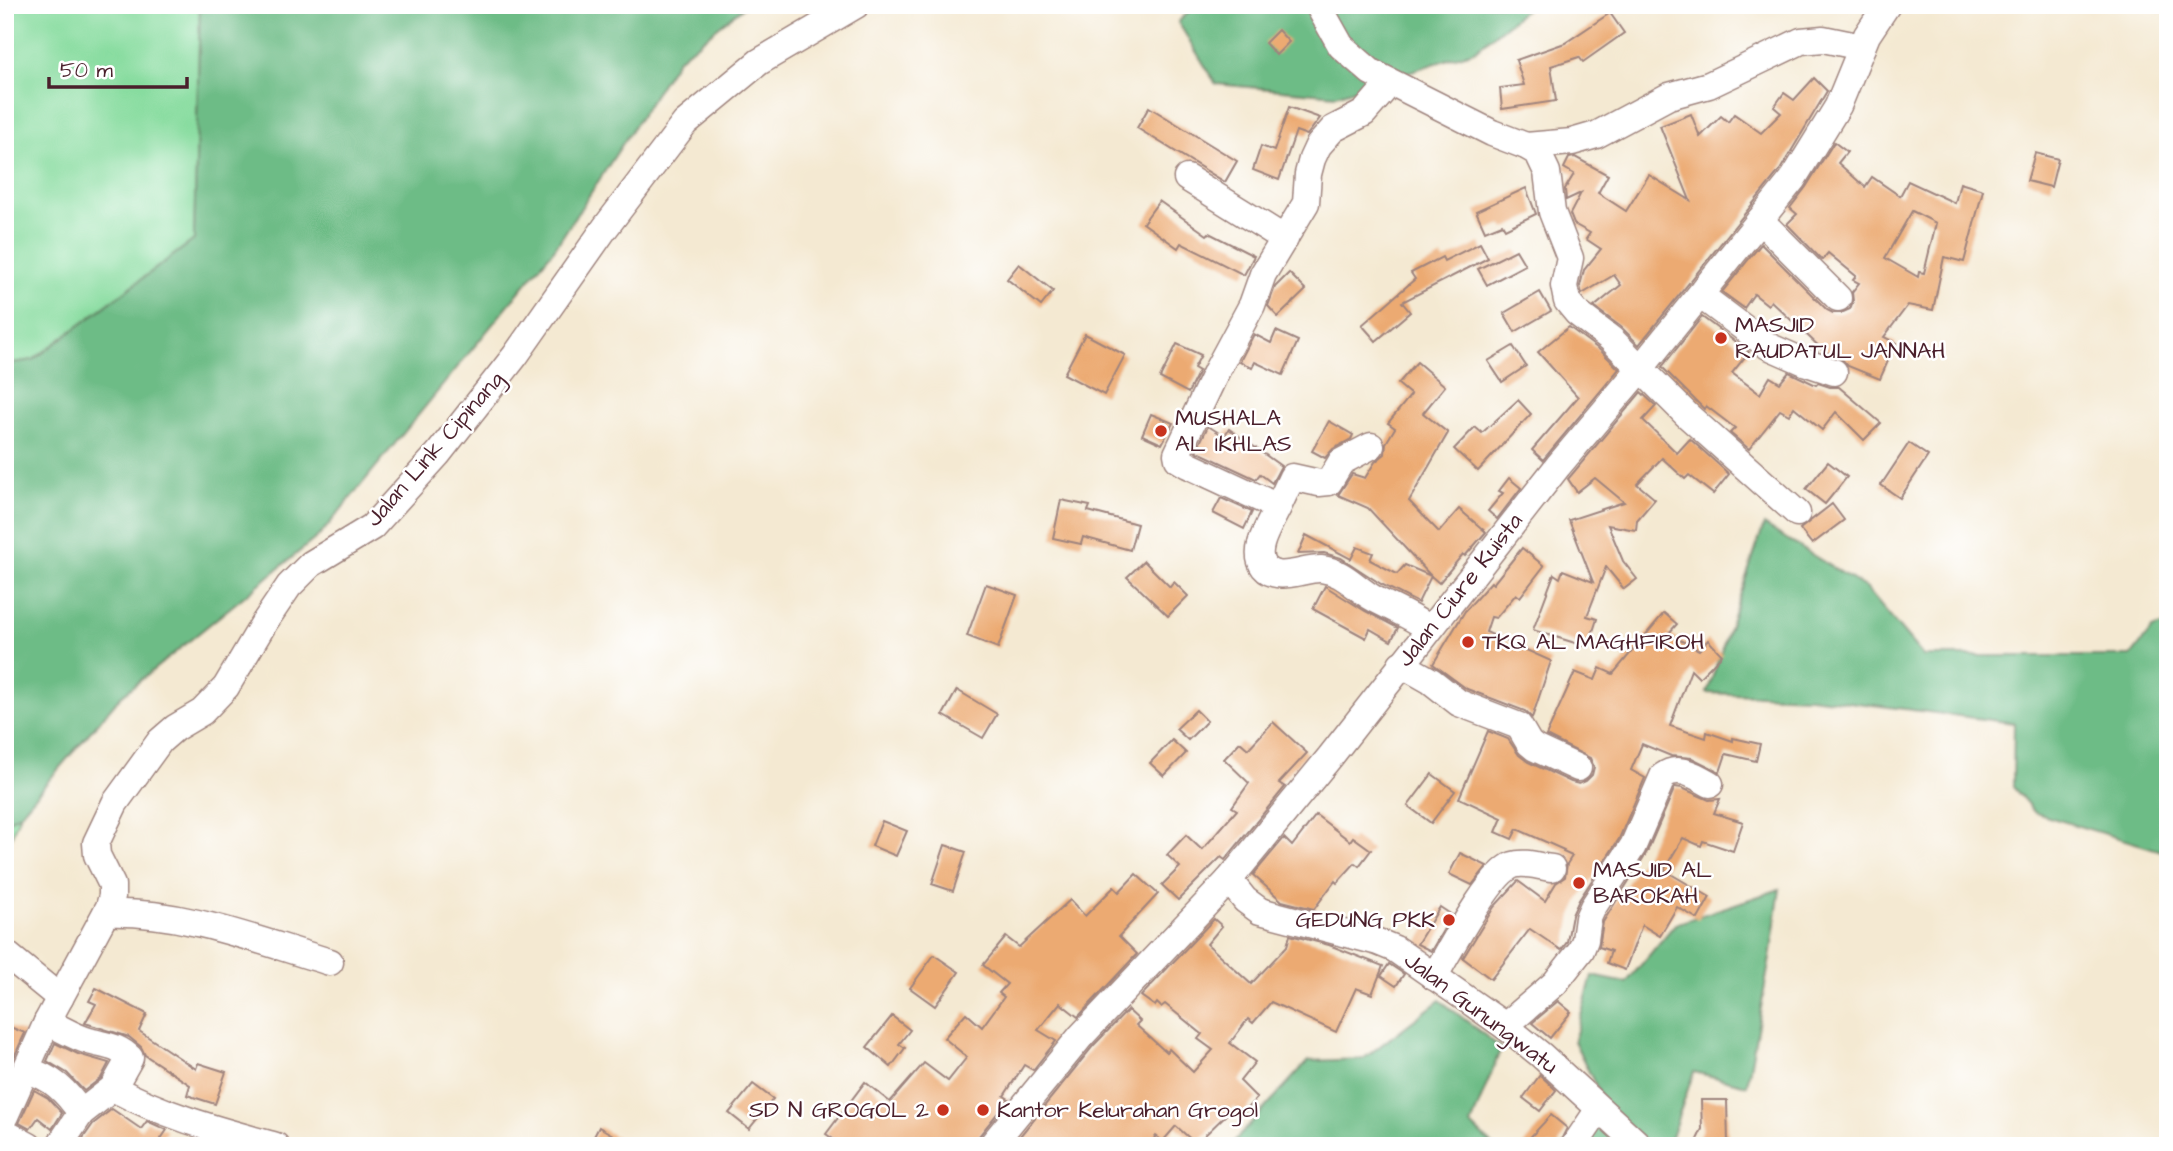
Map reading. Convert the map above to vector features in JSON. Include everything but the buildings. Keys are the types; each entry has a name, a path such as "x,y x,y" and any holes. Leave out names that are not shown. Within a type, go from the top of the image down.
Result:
{"street":[{"name":"Jalan Link Cipinang","path":"5,1116 47,1021 106,913 112,896 112,885 97,855 96,843 115,803 160,741 175,728 202,712 226,687 264,622 289,586 311,564 372,527 438,454 515,356 605,228 685,123 759,62 856,5"},
{"path":"1318,5 1340,46 1371,72 1538,153 1544,163 1552,212 1570,258 1564,286 1567,301 1577,313 1611,339 1687,415 1797,513"},
{"name":"Jalan Ciure Kuista","path":"991,1146 1081,1036 1228,880 1330,757 1558,467 1793,179 1838,106 1867,34 1887,5"},
{"path":"1526,146 1572,142 1596,135 1669,96 1709,85 1801,41 1824,39 1862,47"},
{"path":"1278,507 1188,465 1178,459 1177,454 1252,305 1264,274 1306,203 1307,174 1318,146 1333,129 1364,113 1390,83"},
{"path":"1187,178 1285,239"},
{"path":"1760,220 1838,298"},
{"path":"1700,295 1768,346 1834,372"},
{"path":"1371,446 1341,462 1329,482 1319,483 1292,477 1259,550 1265,568 1285,574 1307,569 1332,571 1429,629"},
{"path":"1401,664 1431,681 1459,703 1520,726 1529,743 1535,748 1578,768"},
{"path":"1505,1026 1555,983 1581,950 1586,940 1592,907 1633,846 1663,776 1669,771 1680,770 1710,784"},
{"path":"1434,977 1484,894 1502,870 1516,863 1552,868"},
{"name":"Jalan Gunungwatu","path":"1228,880 1260,911 1395,949 1505,1026 1541,1055 1640,1146"},
{"path":"106,913 129,912 184,919 330,962"},
{"path":"5,953 60,998"},
{"path":"47,1021 88,1041 111,1045 128,1055 129,1063 113,1088 81,1113 59,1146"},
{"path":"26,1070 47,1077 57,1084 81,1113"},
{"path":"113,1088 163,1113 276,1146"},
{"path":"1574,1146 1599,1109"},
{"path":"5,1133 29,1146"}],"green space":[{"path":"5,5 200,5 194,240 33,360 5,364"},
{"path":"200,5 746,5 677,60 555,248 321,534 120,697 20,814 5,822 5,364 33,360 194,240"},
{"path":"1196,5 1531,5 1474,51 1336,95 1216,84 1178,22"},
{"path":"1764,525 1866,588 1923,656 2131,656 2152,629 2168,624 2168,853 2035,813 2013,787 2014,723 1810,697 1707,693"},
{"path":"20,814 5,853 5,822"},
{"path":"1780,889 1747,1085 1694,1072 1668,1146 1583,1146 1605,1105 1574,1041 1592,976 1626,983 1675,924"},
{"path":"1440,1000 1501,1048 1471,1125 1493,1146 1230,1146 1308,1061 1363,1059"}],"place":[{"name":"MASJID RAUDATUL JANNAH","path":"1721,338"},
{"name":"MUSHALA AL IKHLAS","path":"1161,431"},
{"name":"TKQ AL MAGHFIROH","path":"1468,642"},
{"name":"MASJID AL BAROKAH","path":"1579,883"},
{"name":"GEDUNG PKK","path":"1449,920"},
{"name":"SD N GROGOL 2","path":"943,1110"},
{"name":"Kantor Kelurahan Grogol","path":"983,1110"}]}
